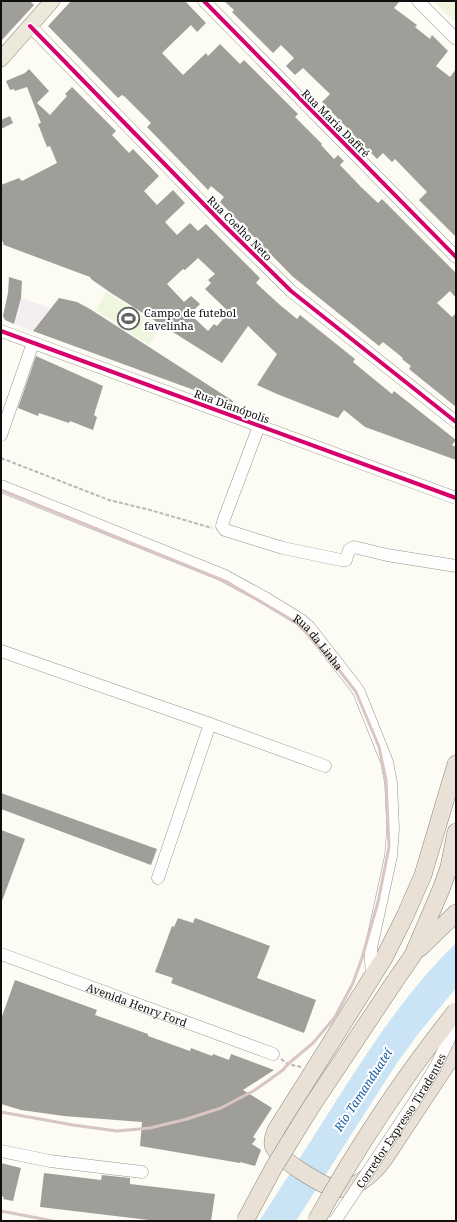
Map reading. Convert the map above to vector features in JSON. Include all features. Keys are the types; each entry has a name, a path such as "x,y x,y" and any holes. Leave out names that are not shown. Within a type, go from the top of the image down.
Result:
{"highway":[{"path":"456,764 423,875 405,916 384,958 276,1130 272,1146 276,1153 306,1175 333,1189 346,1188 353,1185 373,1174 456,1050"},
{"path":"413,955 449,868 456,832"},
{"path":"245,1221 274,1167 311,1107 395,981 413,955 434,932 456,913"},
{"path":"316,1221 385,1110 427,1047 456,1011"}],"main road":[{"path":"1,59 52,1"}],"street":[{"name":"Rua Maria Daffré","path":"204,1 456,257"},
{"path":"418,1 456,39"},
{"name":"Rua Coelho Neto","path":"30,26 225,226 291,291 456,422"},
{"name":"Rua Dianópolis","path":"1,331 456,498"},
{"path":"1,435 33,343"},
{"path":"259,426 222,524 224,529 282,548 341,560 346,560 349,550 354,548 456,566"},
{"name":"Rua da Linha","path":"1,486 223,575 267,598 301,620 355,686 359,692 385,755 391,783 393,829 391,856 371,948 372,976"},
{"path":"1,650 325,766"},
{"path":"158,878 210,724"},
{"name":"Avenida Henry Ford","path":"1,954 273,1054"},
{"name":"Corredor Expresso Tiradentes","path":"335,1221 413,1104 435,1068 449,1039 456,1016"},
{"path":"1,1151 50,1161 142,1172"}],"path":[{"path":"1,458 109,500 150,510 210,528 224,529"},
{"path":"273,1054 288,1064 313,1071"}],"shaded area":[{"path":"21,298 50,308 32,331 15,324"}],"green space":[{"path":"433,1 456,1 456,23"},
{"name":"Campo de futebol favelinha","path":"106,292 160,326 149,345 96,310"}],"water":[{"name":"Rio Tamanduateí","path":"456,943 456,988 418,1034 397,1063 296,1221 259,1221 351,1077 392,1017 423,979"}],"building":[{"path":"1,1 30,1 34,5 1,41"},
{"path":"71,1 185,1 206,23 197,32 191,25 162,53 183,75 206,53 208,56 220,44 240,64 244,60 298,114 295,117 322,144 321,145 334,159 338,155 344,161 340,165 361,187 378,203 382,199 456,273 456,298 450,291 437,303 452,317 456,313 456,407 409,369 411,366 383,342 379,346 292,276 220,202 224,197 211,186 208,190 147,127 151,123 125,97 122,95 118,98 48,26"},
{"path":"224,1 400,1 394,8 417,25 415,27 430,39 432,35 448,51 436,66 450,77 456,69 456,237 419,200 427,192 395,159 392,162 383,153 377,159 322,102 330,94 303,68 295,75 286,66 294,58 281,45 273,53 232,12 234,10"},
{"path":"29,69 49,91 37,103 50,115 67,96 65,94 72,87 116,131 112,135 129,153 133,149 159,176 144,191 157,205 173,190 185,203 165,222 177,235 190,223 198,231 206,224 260,278 256,283 280,305 297,319 300,315 355,359 353,362 392,394 394,391 456,440 452,445 456,447 456,460 365,427 344,410 338,418 257,385 277,354 248,326 222,363 111,293 90,277 4,245 1,238 1,185 19,178 22,181 57,163 50,146 47,147 38,124 41,123 27,87 15,91 14,89 10,90 6,81 25,73","holes":["198,258 215,274 208,280 211,283 205,289 229,312 217,326 214,324 208,331 190,314 200,304 191,296 184,302 167,284 183,269 185,270"]},
{"path":"10,116 13,123 1,129 1,120"},
{"path":"9,277 22,281 21,298 14,324 5,320 3,316 8,293"},
{"path":"59,298 77,302 90,309 233,401 232,404 33,331"},
{"path":"36,356 103,386 94,415 97,417 93,430 70,421 69,423 39,413 38,416 18,408"},
{"path":"1,793 157,849 151,865 1,809"},
{"path":"1,830 25,839 2,901 1,901"},
{"path":"178,918 193,923 195,918 270,946 257,978 316,1000 304,1033 171,983 173,978 155,972 172,926 174,927"},
{"path":"15,980 97,1010 95,1015 190,1051 191,1048 212,1056 213,1054 229,1060 231,1054 274,1070 243,1090 272,1108 253,1137 256,1139 252,1144 261,1150 255,1166 240,1162 140,1146 142,1122 64,1116 21,1110 1,1104 1,1019"},
{"path":"1,1163 21,1168 13,1201 3,1199 4,1197 1,1196"},
{"path":"44,1173 101,1180 102,1175 130,1178 130,1184 215,1194 211,1221 157,1221 40,1207"}],"railway":[{"path":"1,490 227,582 297,623 329,657 356,692 379,747 386,780 389,847 378,902 362,958 353,983 335,1017 313,1043 283,1070 255,1090 221,1108 187,1119 150,1128 117,1131 1,1112"},
{"path":"1,1211 53,1221"}],"cycle path":[{"path":"204,1 456,257"},
{"path":"30,26 225,226 291,291 456,422"},
{"path":"1,331 456,498"}],"place":[{"name":"Campo de futebol favelinha","path":"128,318"}]}
